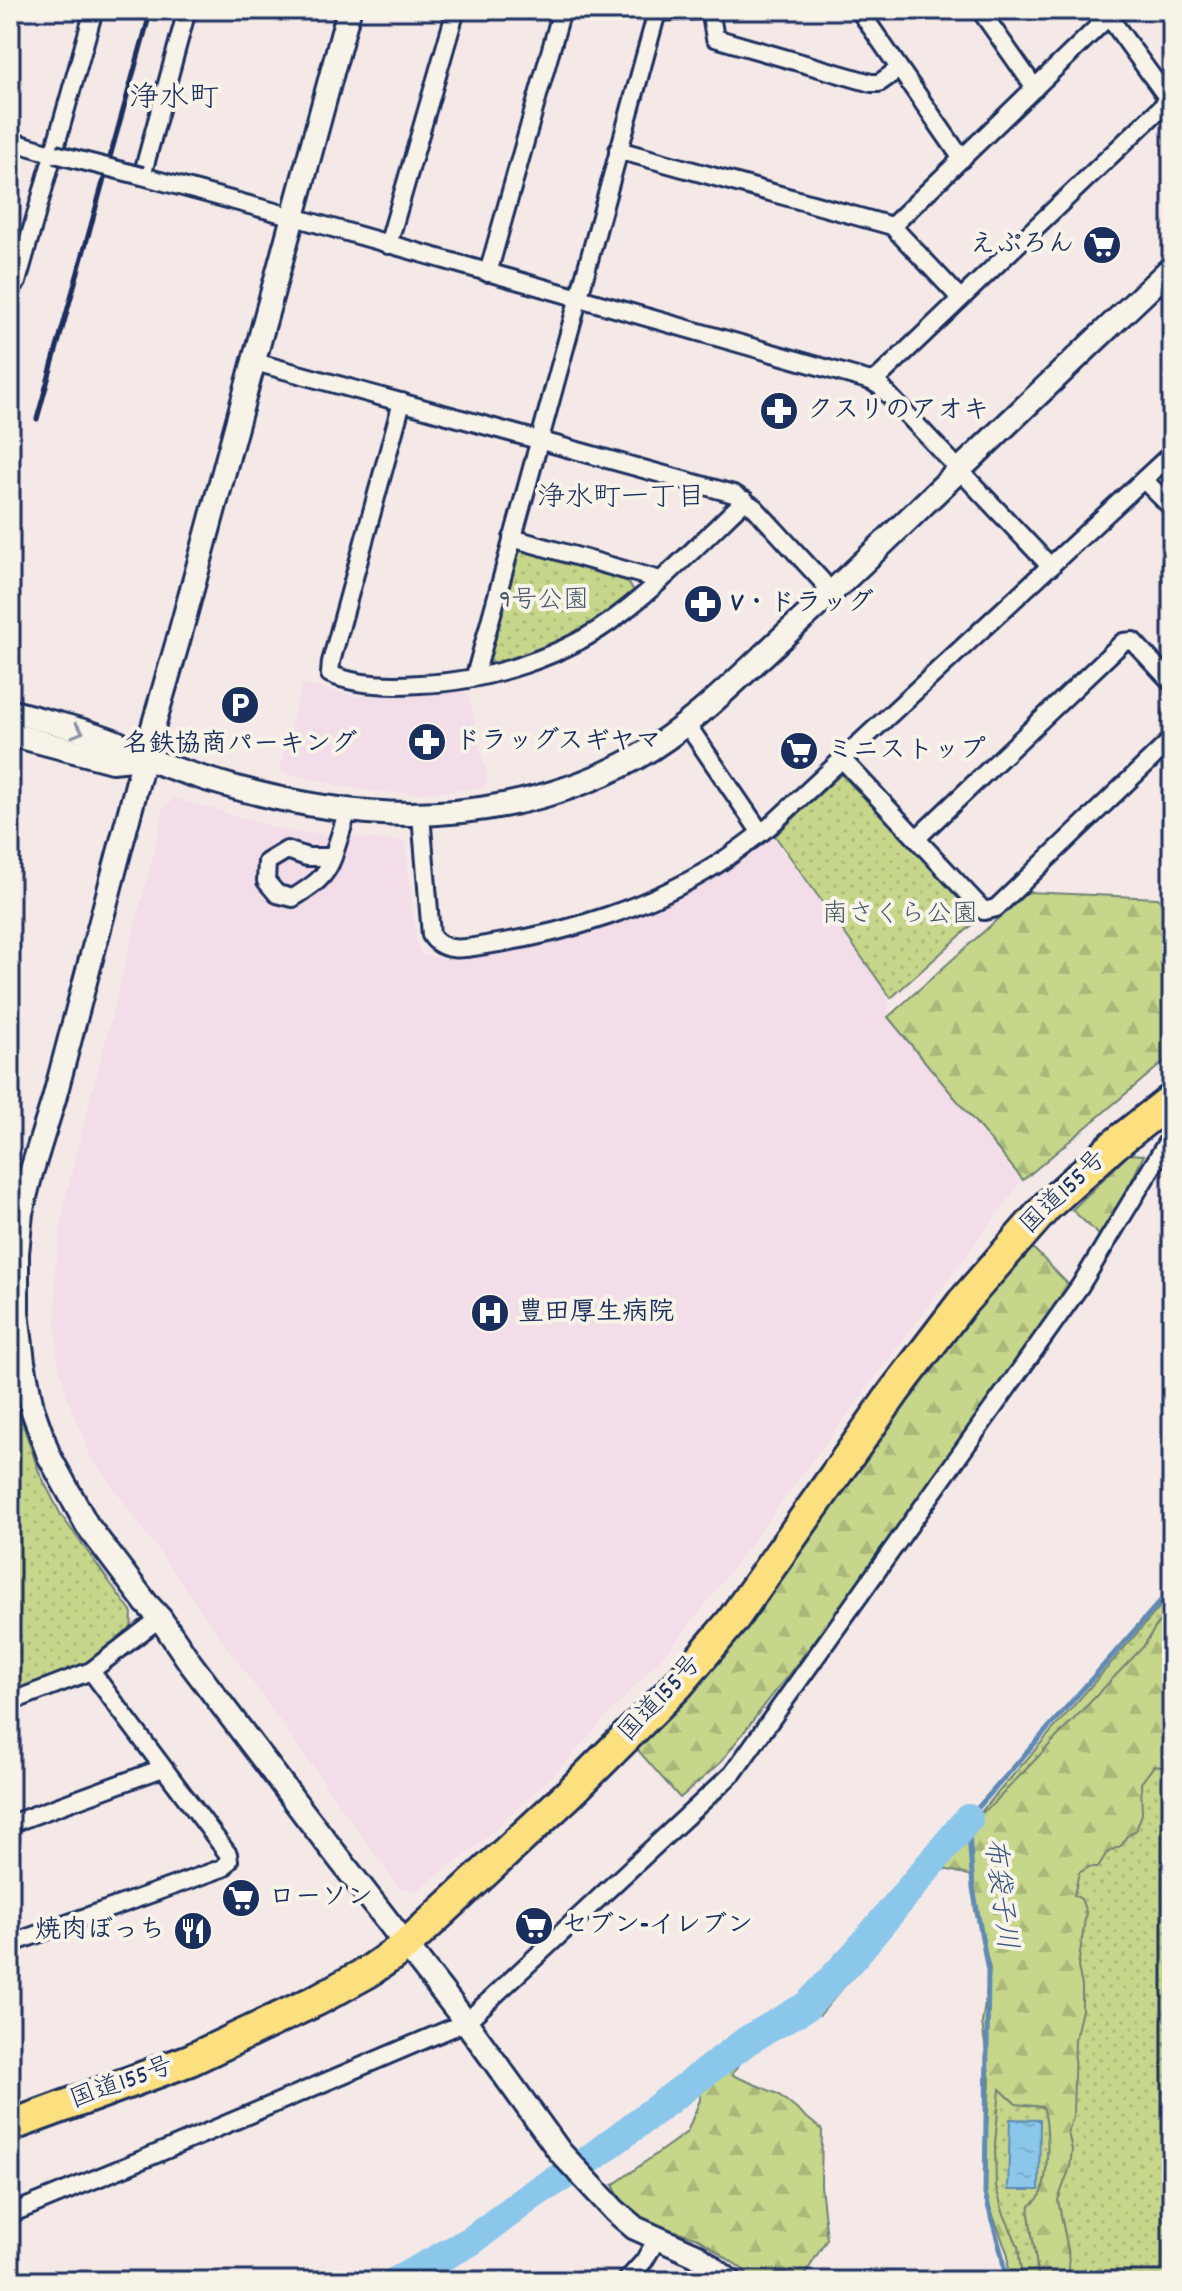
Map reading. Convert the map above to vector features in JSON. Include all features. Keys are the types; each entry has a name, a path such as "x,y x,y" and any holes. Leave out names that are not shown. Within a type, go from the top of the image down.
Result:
{"highway":[{"name":"国道155号","path":"10,2126 190,2060 317,2000 368,1972 405,1946 570,1793 677,1686 732,1621 894,1392 962,1303 1047,1206 1114,1145 1172,1099"}],"street":[{"path":"10,288 17,282 94,10"},
{"path":"142,176 187,10"},
{"path":"349,10 21,1213 14,1312 32,1408 49,1456 87,1525 405,1946 466,2022 568,2162 635,2228 696,2255 727,2279"},
{"path":"388,245 456,10"},
{"path":"488,273 562,10"},
{"path":"633,10 699,10"},
{"path":"710,10 715,38 871,83 879,83 899,69"},
{"path":"859,10 962,159"},
{"path":"980,10 1035,88"},
{"path":"475,676 657,12"},
{"path":"871,381 880,376 1171,98 1106,13 1035,88 892,226"},
{"path":"10,141 294,217 871,381 881,387 1051,567"},
{"path":"618,150 892,226 960,298"},
{"path":"10,711 116,743 144,758 249,791 348,810 421,815 465,811 505,805 593,778 638,757 686,723 830,595 1172,267"},
{"path":"255,362 734,494 755,508 812,570 830,595"},
{"path":"402,402 330,674 359,682 440,684 523,664 558,651 619,615 745,500"},
{"path":"421,815 431,935 441,947 525,939 619,912 696,876 761,833 1172,453"},
{"path":"1144,480 1172,508"},
{"path":"512,538 660,580"},
{"path":"917,838 1123,642 1133,641 1172,683"},
{"path":"686,723 761,833"},
{"path":"10,734 112,761 144,758"},
{"path":"842,759 984,911 992,911 1172,739"},
{"path":"333,857 348,810"},
{"path":"10,2214 466,2022 733,1773 1080,1286 1172,1134"},
{"path":"10,1702 91,1671 160,1618"},
{"path":"10,1944 227,1865 229,1861 228,1854 91,1671"},
{"path":"10,1824 163,1768"},
{"path":"626,2281 644,2261 657,2239"}],"shaded area":[{"path":"302,684 355,696 404,697 464,691 469,697 488,782 482,788 423,793 371,792 279,772"},
{"name":"豊田厚生病院","path":"175,798 287,831 405,842 416,941 422,955 459,961 597,932 680,896 773,838 889,995 888,1017 1021,1182 683,1634 552,1776 476,1847 417,1890 400,1889 90,1455 67,1398 57,1357 55,1268 65,1198 163,808"}],"green space":[{"name":"9号公園","path":"522,551 626,581 634,590 586,629 526,657 495,665 486,655 513,555"},
{"name":"南さくら公園","path":"841,774 981,917 891,998 775,836"},
{"path":"1028,892 1158,898 1172,922 1172,1055 1023,1180 888,1017"},
{"path":"1129,1154 1144,1155 1117,1211 1099,1235 1072,1210"},
{"path":"1021,1249 1034,1249 1070,1286 836,1613 720,1763 680,1798 636,1748 741,1635 869,1445"},
{"path":"10,1350 21,1419 39,1472 61,1515 132,1613 131,1634 84,1669 10,1698"},
{"path":"1172,1593 1172,2281 1010,2281 1008,2253 989,2195 993,1970 973,1821"},
{"path":"1172,1601 1172,1756 1163,1767 1154,1766 1141,1783 1142,1814 1136,1830 1126,1837 1122,1845 1106,1854 1098,1867 1089,1867 1079,1873 1074,1895 1081,1899 1086,1912 1078,1967 1082,2010 1075,2039 1073,2116 1068,2132 1072,2150 1070,2167 1058,2200 1068,2250 1070,2281 1039,2281 1029,2214 1030,2206 1042,2192 1046,2172 1047,2137 1043,2107 1016,2104 1000,2089 995,2144 996,2187 1018,2246 1022,2281 1008,2281 1008,2255 986,2197 990,2081 982,2023 990,1969 975,1911 973,1876 940,1868 906,1891 850,1954 842,1989 820,2015 792,2009 761,2032 732,2075 778,2094 822,2130 821,2185 827,2239 804,2276 811,2281 750,2281 745,2271 698,2238 631,2217 613,2185 687,2132 700,2100 702,2073 715,2050 799,1995 937,1846 991,1806 1143,1647"}],"water":[{"path":"1010,2119 1040,2120 1039,2190 1008,2190"}],"waterway":[{"name":"布袋子川","path":"1006,2281 985,2194 988,1971 973,1888 968,1819 1172,1588"},
{"path":"397,2281 471,2241 535,2193 586,2162 748,2040 807,2006 854,1956 968,1819"}],"railway":[{"path":"37,419 151,10"}],"place":[{"name":"えぷろん","path":"1102,245"},
{"name":"クスリのアオキ","path":"779,411"},
{"name":"V・ドラッグ","path":"703,604"},
{"name":"名鉄協商パーキング","path":"240,705"},
{"name":"ドラッグスギヤマ","path":"427,742"},
{"name":"ミニストップ","path":"799,751"},
{"name":"豊田厚生病院","path":"490,1313"},
{"name":"ローソン","path":"241,1898"},
{"name":"セブン-イレブン","path":"534,1926"},
{"name":"焼肉ぼっち","path":"193,1931"}],"district":[{"name":"浄水町","path":"174,100"},
{"name":"浄水町一丁目","path":"621,500"}]}
